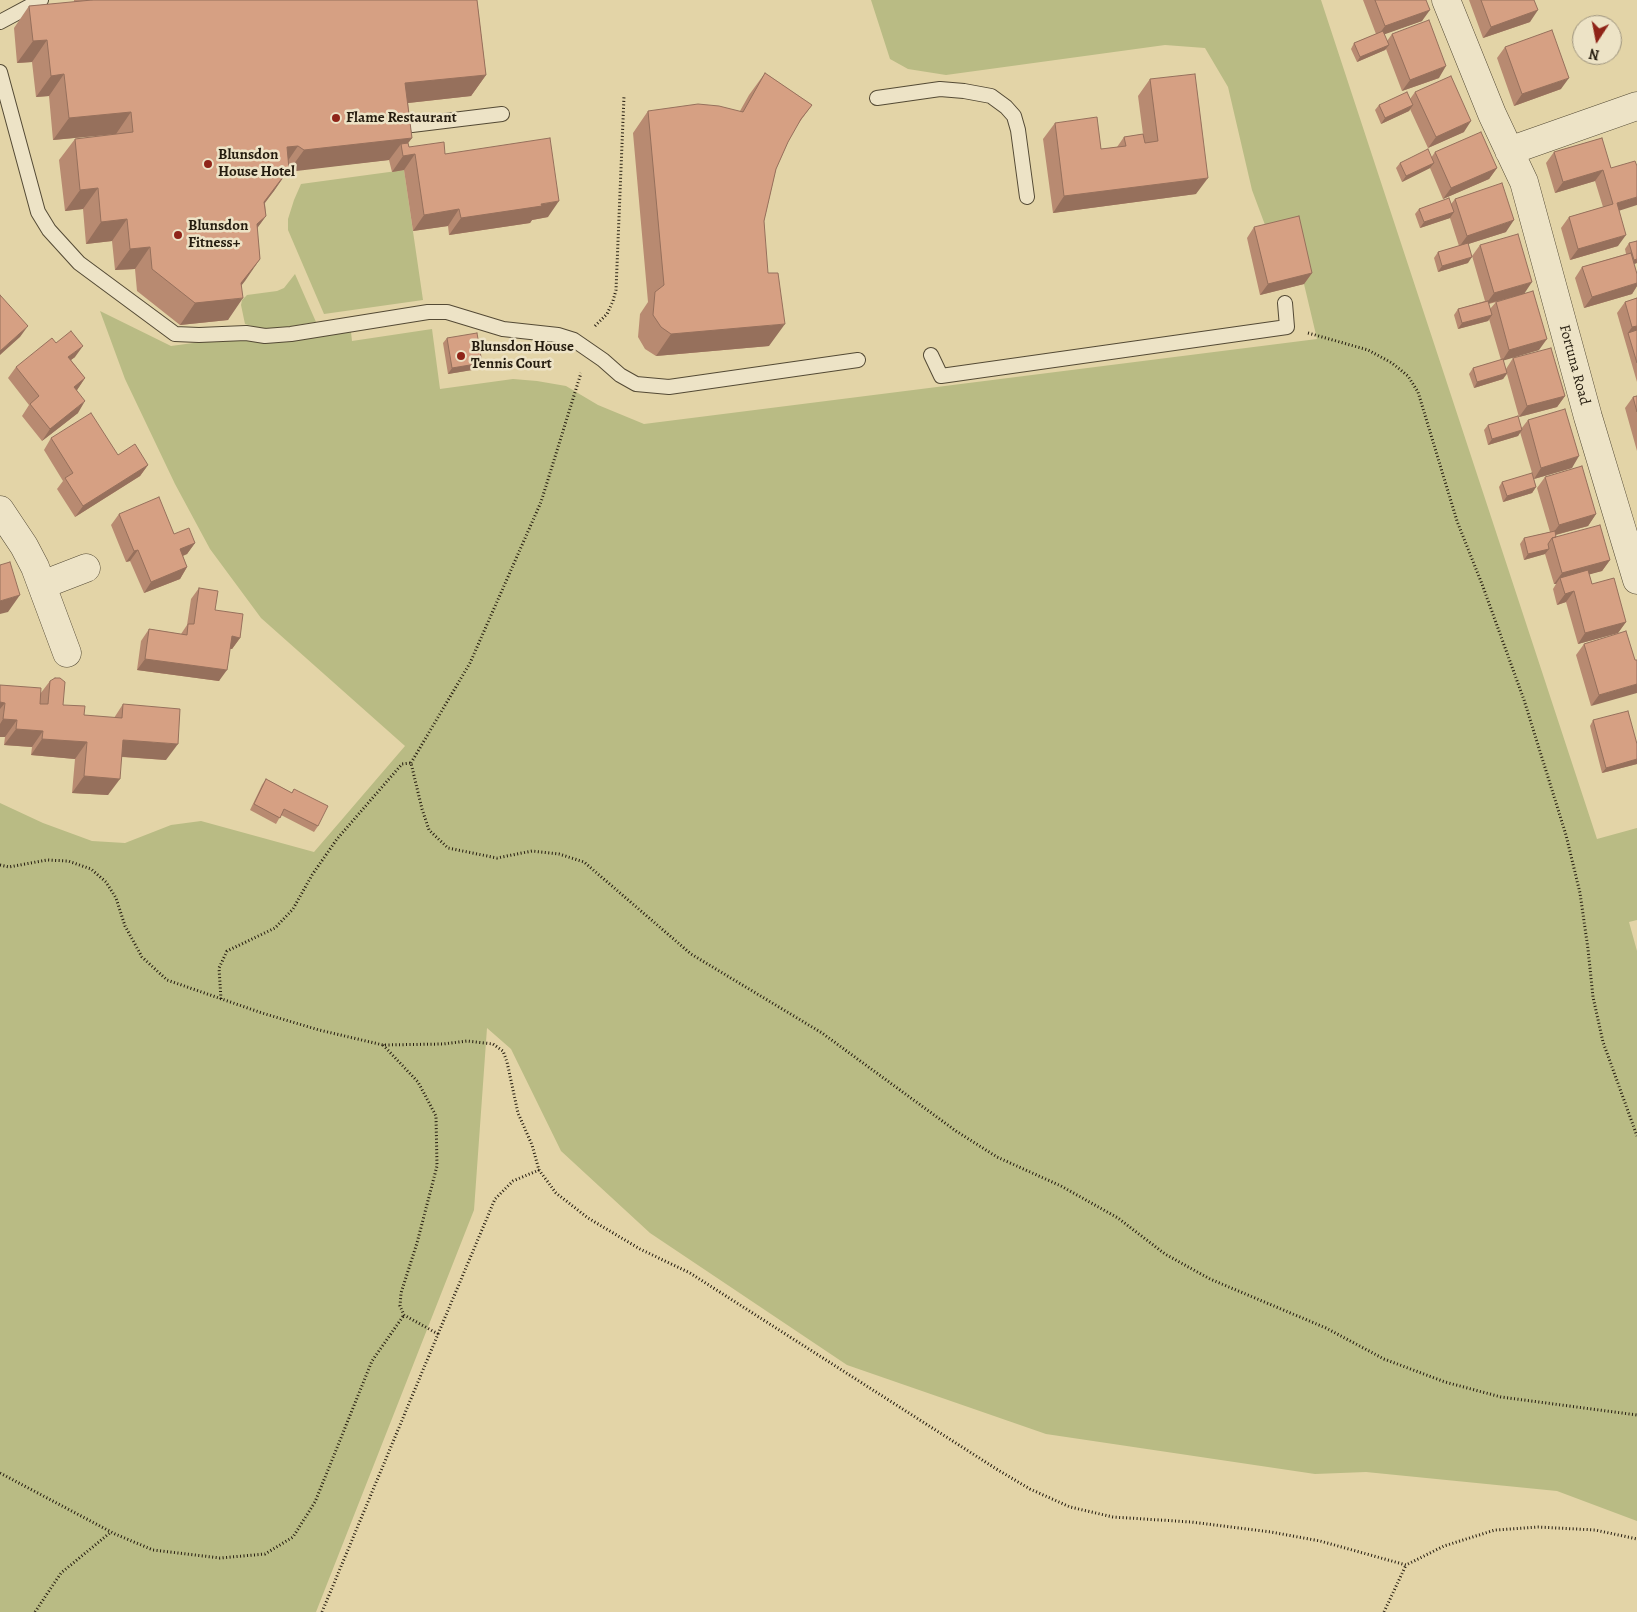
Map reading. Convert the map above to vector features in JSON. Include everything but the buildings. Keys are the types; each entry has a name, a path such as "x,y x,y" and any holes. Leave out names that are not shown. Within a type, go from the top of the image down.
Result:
{"street":[{"name":"Fortuna Road","path":"1446,0 1460,37 1524,182 1588,417 1637,580"},
{"path":"1509,151 1637,106"},
{"path":"0,510 24,546 35,567 67,653"},
{"path":"42,585 86,568"}],"lane":[{"path":"0,22 41,0"},
{"path":"0,72 38,212 49,230 79,263 175,334 246,333 265,336 291,334 428,312 447,312 503,329 558,335 584,346 620,375 636,384 670,387 858,360"},
{"path":"876,98 940,89 991,96 1006,107 1014,116 1018,130 1027,198"},
{"path":"412,125 502,114"},
{"path":"931,355 941,376 1287,327 1284,303"}],"path":[{"path":"624,96 616,290 606,314 584,346 541,502 470,662 411,763 422,810 429,830 448,848 497,858 532,851 560,854 584,862 691,954 822,1033 956,1131 997,1157 1061,1186 1110,1213 1165,1254 1210,1279 1326,1328 1384,1359 1445,1382 1501,1397 1637,1415"},
{"path":"1287,327 1368,350 1392,362 1408,376 1418,392 1457,521 1524,700 1566,835 1580,893 1593,997 1603,1042 1637,1136"},
{"path":"221,999 219,968 227,951 275,928 293,909 312,875 337,839 402,764 411,763"},
{"path":"0,864 9,867 47,860 68,861 91,869 106,882 116,898 125,926 142,957 167,980 262,1013 319,1030 383,1045 443,1044 466,1041 493,1044 503,1050 518,1113 532,1145 539,1170 556,1193 588,1218 640,1250 690,1273 1030,1489 1070,1507 1113,1517 1191,1522 1271,1532 1320,1541 1406,1565"},
{"path":"383,1045 418,1082 436,1116 437,1166 417,1243 401,1293 400,1306 404,1315 438,1334"},
{"path":"322,1612 495,1199 512,1180 539,1170"},
{"path":"0,1473 111,1532 153,1550 220,1558 265,1554 293,1537 315,1502 372,1360 404,1315"},
{"path":"1384,1612 1406,1565 1444,1546 1495,1530 1538,1527 1595,1530 1637,1539"},
{"path":"35,1612 61,1573 111,1532"}],"green space":[{"path":"871,0 1321,0 1597,839 1637,828 1637,920 1629,922 1637,951 1637,1521 1557,1491 1366,1472 1315,1474 1046,1434 847,1365 650,1233 561,1151 511,1049 487,1028 474,1210 316,1612 0,1612 0,803 43,823 92,841 125,843 171,825 201,821 314,852 405,746 261,618 210,549 175,484 125,379 100,311 171,346 223,339 275,342 351,332 352,341 432,329 440,389 513,379 537,381 566,386 598,405 644,424 1317,339 1304,284 1268,233 1252,190 1228,87 1205,48 1165,45 946,75 908,69 890,59"},
{"path":"404,170 423,300 324,314 288,230 288,219 301,184"},
{"path":"295,274 316,322 274,329 262,329 245,324 241,305 242,300 247,295 277,291 284,288"}],"place":[{"name":"Flame Restaurant","path":"336,118"},
{"name":"Blunsdon House Hotel","path":"208,164"},
{"name":"Blunsdon Fitness+","path":"178,235"},
{"name":"Blunsdon House Tennis Court","path":"461,356"}]}
